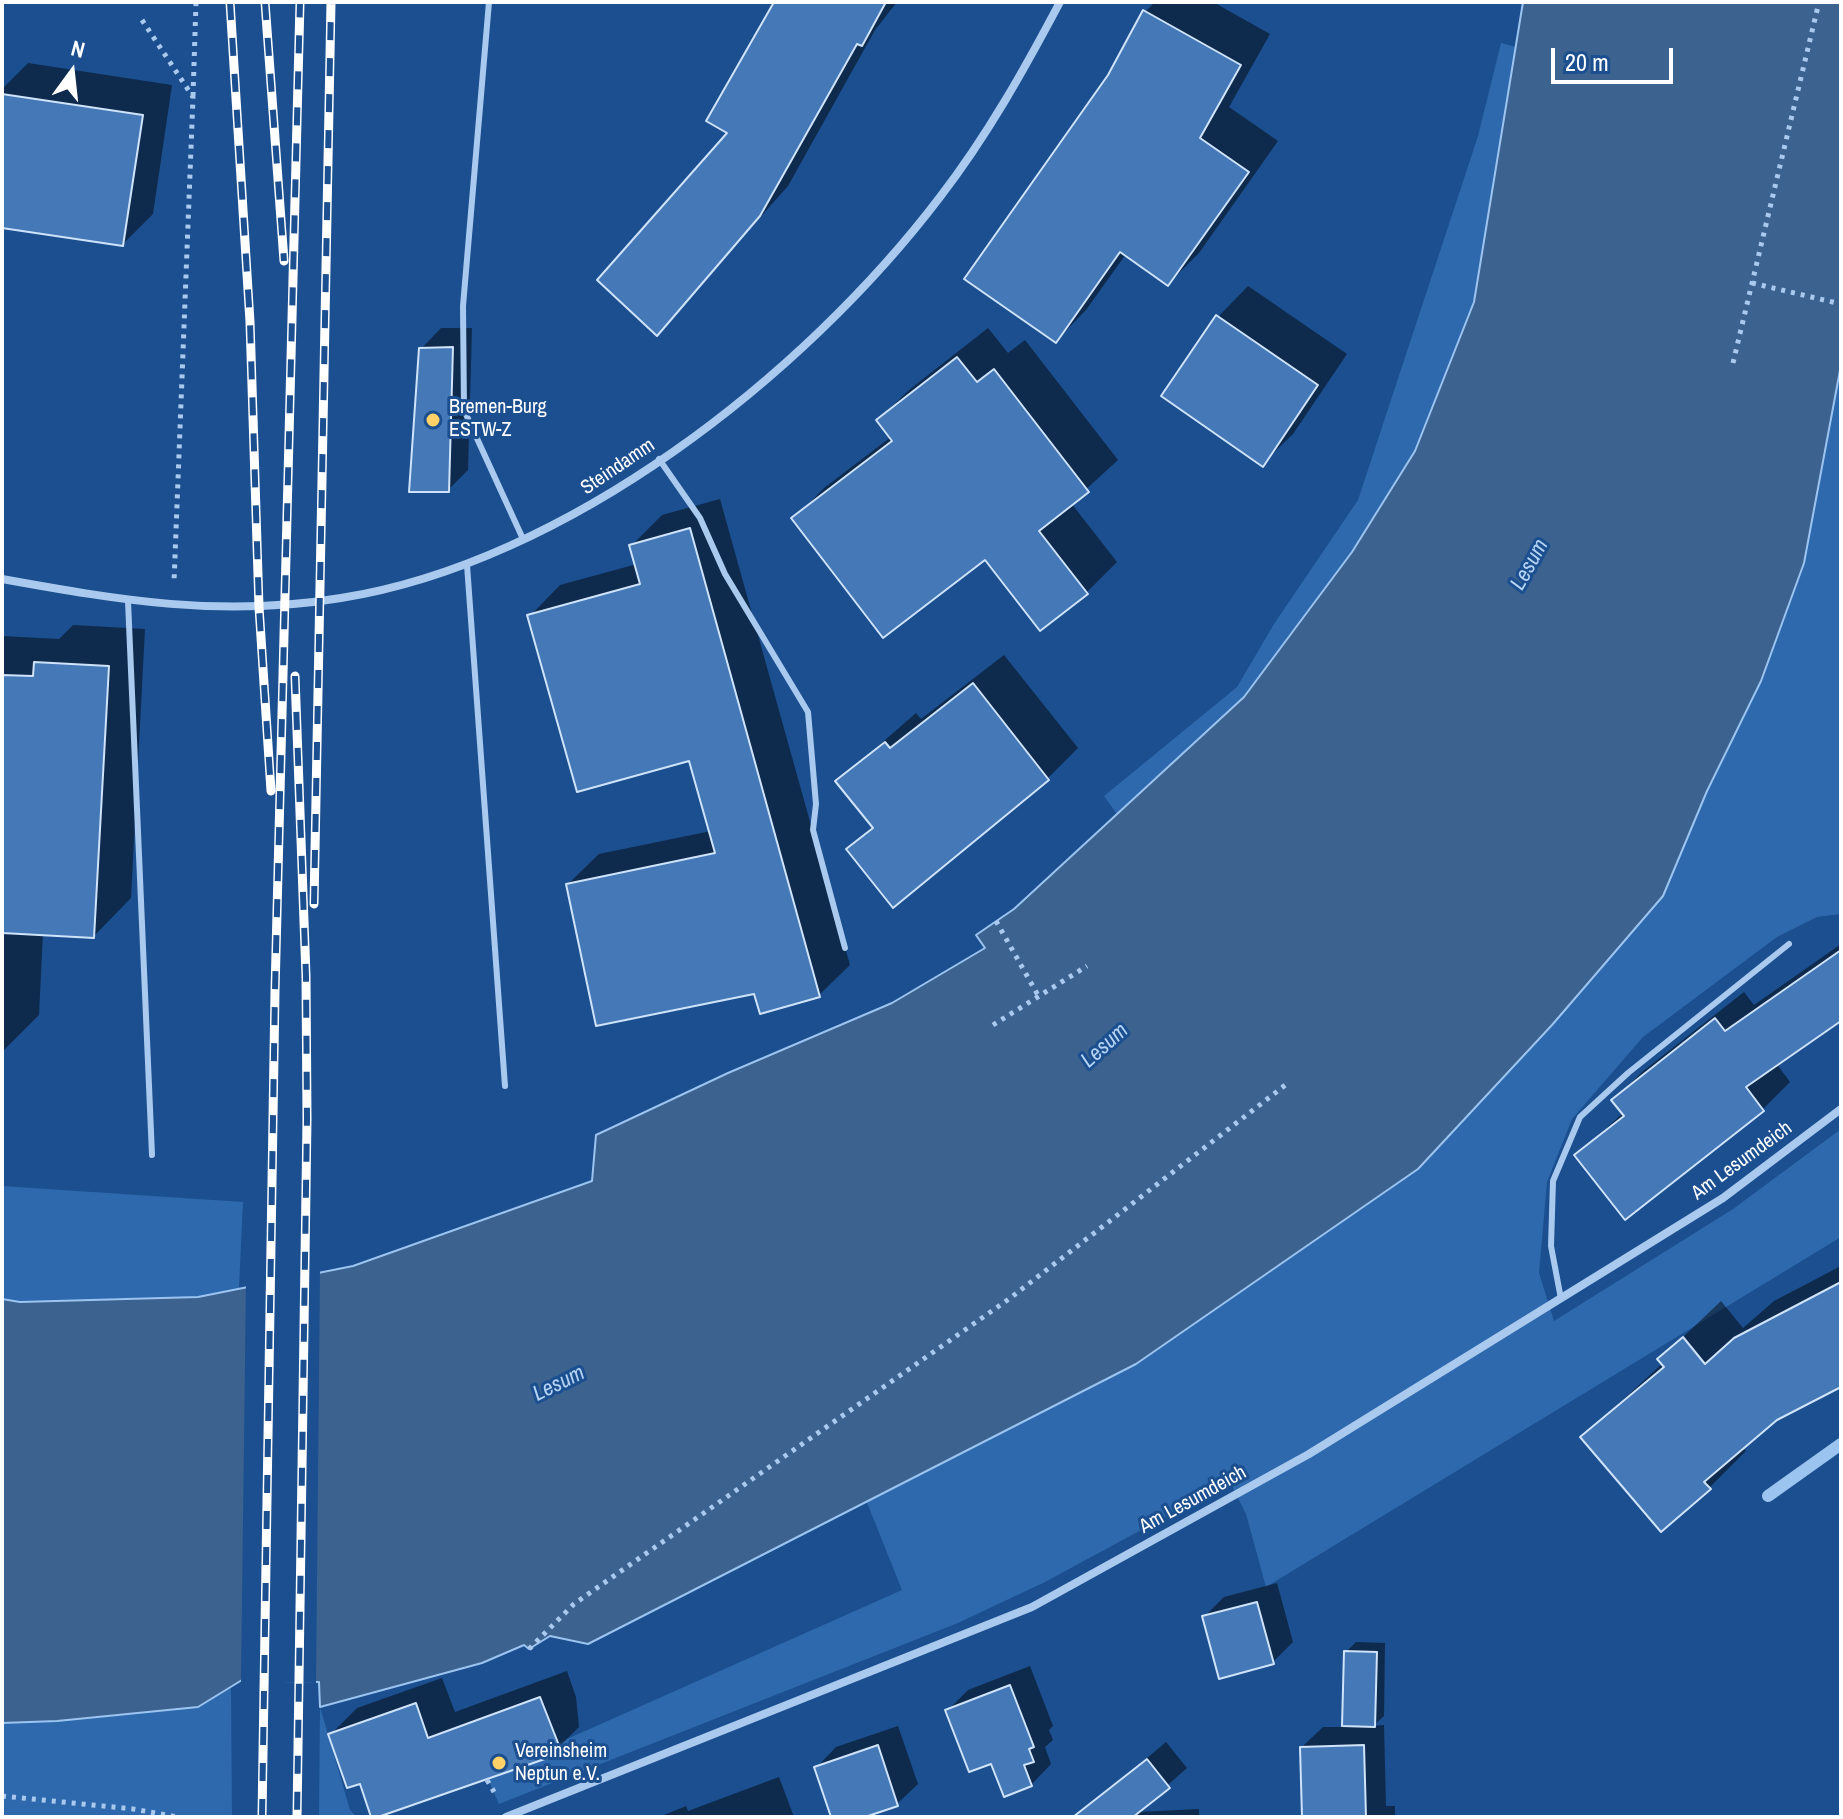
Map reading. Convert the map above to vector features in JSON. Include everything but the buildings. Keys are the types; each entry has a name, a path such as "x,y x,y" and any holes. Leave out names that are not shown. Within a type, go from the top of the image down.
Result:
{"street":[{"name":"Steindamm","path":"2,579 173,607 259,607 341,598 467,565 585,509 698,433 815,335 877,272 940,198 1008,100 1060,2"},
{"name":"Am Lesumdeich","path":"506,1817 1032,1607 1309,1454 1561,1299 1723,1198 1841,1109"}],"lane":[{"path":"489,2 463,306 464,410 523,539"},
{"path":"659,459 700,518 725,574 808,712 816,804 813,830 845,948"},
{"path":"467,565 505,1086"},
{"path":"128,601 152,1155"},
{"path":"1561,1299 1551,1246 1553,1181 1580,1117 1628,1073 1789,944"}],"path":[{"path":"173,607 196,2"},
{"path":"1733,363 1819,2"},
{"path":"142,20 193,97"},
{"path":"1752,283 1841,304"},
{"path":"996,921 1039,997"},
{"path":"993,1025 1087,966"},
{"path":"529,1649 574,1604 1009,1299 1288,1083"},
{"path":"487,1780 499,1800"},
{"path":"2,1796 133,1809 178,1817"}],"shaded area":[{"path":"1501,43 1516,47 1474,302 1415,451 1352,552 1244,697 1117,814 1104,796 1237,687 1274,624 1358,500 1478,136"},
{"path":"1841,365 1841,914 1817,917 1777,937 1643,1037 1572,1119 1547,1182 1539,1273 1554,1321 1733,1209 1841,1129 1841,1237 1266,1587 1246,1514 1230,1482 1045,1582 958,1623 499,1804 488,1779 561,1753 558,1743 902,1590 866,1500 1136,1364 1418,1169 1552,1025 1663,896 1707,791 1761,681 1804,563"},
{"path":"2,1186 243,1202 239,1288 198,1297 20,1302 2,1299"},
{"path":"231,1687 232,1817 2,1817 2,1723 57,1721 198,1707"},
{"path":"320,1707 350,1810 357,1817 319,1817"}],"water":[{"name":"Lesum","path":"1523,2 1841,2 1841,365 1804,563 1761,681 1707,791 1663,896 1552,1025 1418,1169 1136,1364 588,1644 550,1636 529,1649 524,1645 482,1663 320,1707 319,1682 242,1680 198,1707 57,1721 2,1723 2,1299 20,1302 198,1297 353,1266 592,1181 596,1135 728,1073 892,1003 985,948 976,935 1014,909 1244,697 1352,552 1415,451 1474,302"}],"pier":[{"path":"320,1269 316,1683 241,1682 246,1283"}],"waterway":[{"path":"1768,1496 1841,1444"}],"railway":[{"path":"230,2 250,322 259,607 271,791"},
{"path":"265,2 284,261"},
{"path":"262,1817 275,991 300,2"},
{"path":"314,904 331,2"},
{"path":"295,676 306,976 307,1119 297,1817"}],"place":[{"name":"Bremen-Burg ESTW-Z","path":"433,420"},
{"name":"Vereinsheim Neptun e.V.","path":"499,1763"}]}
